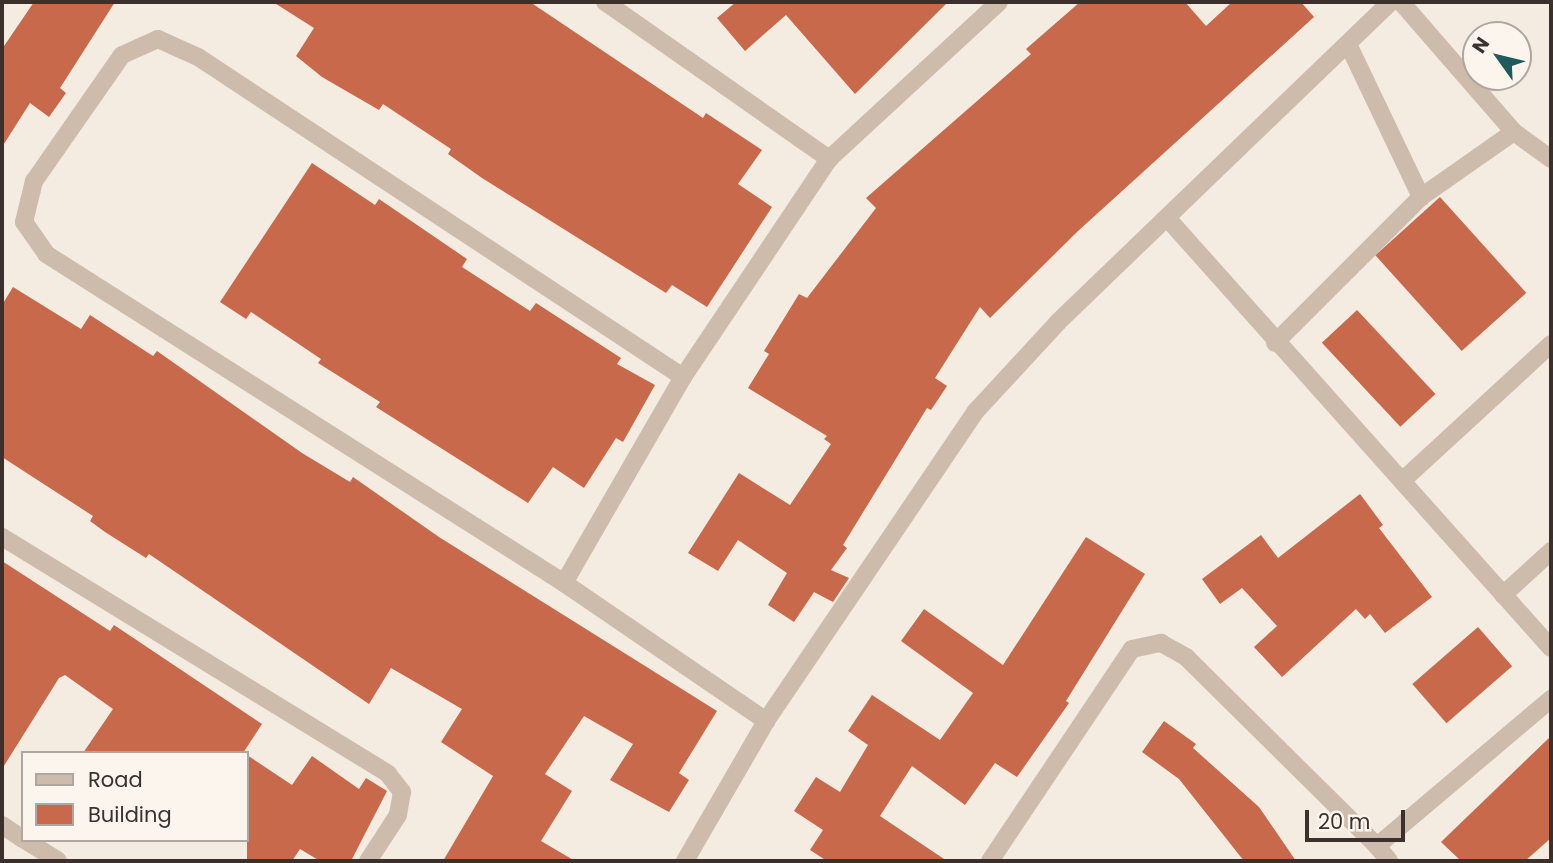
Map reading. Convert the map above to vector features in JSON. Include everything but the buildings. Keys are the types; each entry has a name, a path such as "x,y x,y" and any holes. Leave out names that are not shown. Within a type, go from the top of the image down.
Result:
{"street":[{"path":"605,2 636,10 829,159"},
{"path":"564,583 683,377 829,159 999,2"},
{"path":"685,861 766,721 976,411 1058,322 1391,2"},
{"path":"1401,2 1514,132 1551,159"},
{"path":"683,377 198,57 158,39 122,55 34,181 24,222 46,254 564,583 766,721"},
{"path":"1348,44 1421,197"},
{"path":"1275,343 1421,197 1514,132"},
{"path":"1168,219 1275,343 1551,648"},
{"path":"1402,481 1551,344"},
{"path":"2,537 388,774 402,792 398,815 368,861"},
{"path":"1503,595 1551,551"},
{"path":"990,861 1132,649 1161,643 1186,657 1389,861"},
{"path":"1377,846 1551,699"},
{"path":"2,825 21,837"},
{"path":"29,842 58,861"}]}
